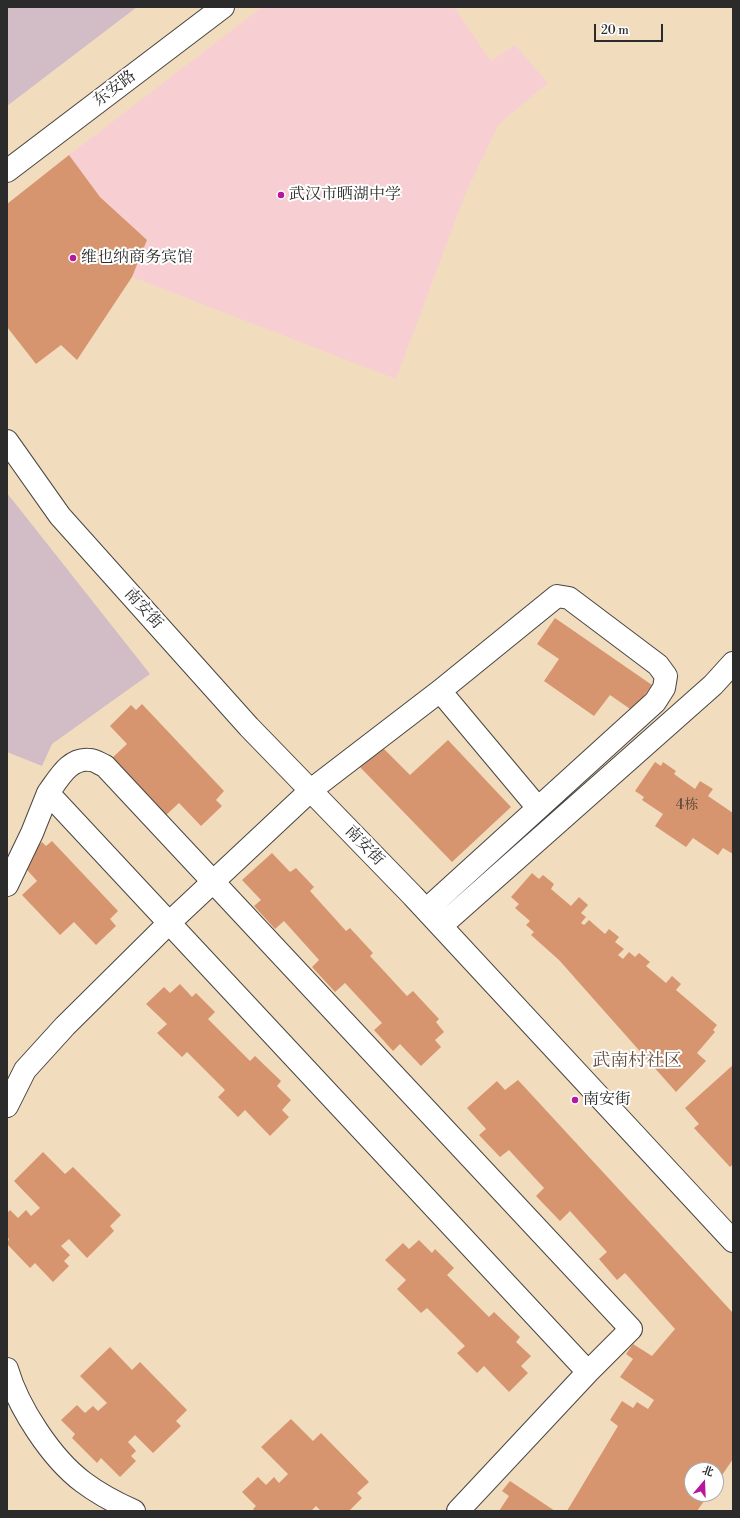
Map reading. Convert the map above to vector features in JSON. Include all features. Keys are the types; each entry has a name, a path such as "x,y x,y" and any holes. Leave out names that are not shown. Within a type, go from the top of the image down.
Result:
{"street":[{"name":"东安路","path":"7,171 223,7"},
{"name":"南安街","path":"7,441 60,516 250,727 426,910 733,1241"},
{"path":"7,1106 26,1070 60,1031 169,923 311,790 440,691 558,596 569,598 658,665 666,676 664,688 655,702 426,910"},
{"path":"441,926 713,685 733,663"},
{"path":"440,691 538,808"},
{"path":"7,885 32,833 48,793 64,771 77,760 91,760 105,766 630,1329 458,1511"},
{"path":"48,793 588,1372"},
{"path":"7,1369 10,1379 31,1421 58,1457 83,1482 118,1504 134,1511"}],"shaded area":[{"path":"7,7 137,7 7,106"},
{"name":"武汉市晒湖中学","path":"262,7 454,7 491,61 515,45 548,83 499,124 466,192 396,379 132,277 147,240 100,197 69,155"},
{"path":"7,493 150,674 52,744 42,766 7,752"}],"building":[{"name":"维也纳商务宾馆","path":"69,155 100,197 147,240 132,277 77,360 61,345 36,364 7,327 7,204"},
{"path":"555,618 652,685 633,711 610,695 594,716 544,681 559,659 537,644"},
{"path":"142,704 224,791 216,800 222,806 201,826 179,803 165,816 111,759 127,744 110,726 131,705 136,710"},
{"path":"448,740 511,807 452,862 359,766 381,746 410,775"},
{"path":"655,762 661,766 663,762 676,771 674,774 695,789 700,781 713,789 708,796 733,813 733,854 723,848 718,855 693,838 686,847 655,826 663,814 642,800 644,797 635,791"},
{"path":"52,841 118,911 110,919 116,926 96,945 74,922 60,935 22,895 37,881 20,862 42,842 46,846"},
{"path":"272,853 290,872 296,868 314,887 310,891 346,931 350,928 373,953 370,956 407,996 413,991 439,1019 436,1022 444,1032 435,1040 441,1047 421,1066 400,1044 393,1051 374,1030 382,1023 345,983 335,992 312,967 319,960 284,921 275,929 254,906 261,900 242,880"},
{"path":"532,873 539,879 543,875 554,884 551,889 571,906 579,897 588,905 581,913 586,917 581,923 584,925 589,920 605,934 609,929 619,937 615,942 624,949 618,955 623,959 629,952 635,957 639,953 650,962 646,966 666,983 672,976 681,984 676,990 717,1025 713,1030 715,1032 697,1053 706,1061 676,1092 559,960 531,935 534,932 526,925 530,921 515,908 519,904 511,897"},
{"path":"180,984 192,997 196,993 215,1012 208,1019 250,1061 255,1056 281,1081 277,1086 291,1100 282,1110 289,1117 270,1136 245,1110 238,1117 218,1097 225,1090 187,1052 182,1057 157,1033 167,1024 146,1004 164,987 170,993"},
{"path":"733,1065 733,1164 730,1167 694,1128 699,1124 685,1108"},
{"path":"518,1080 733,1313 733,1459 724,1472 724,1462 684,1462 684,1502 703,1502 697,1511 567,1511 618,1426 610,1420 622,1401 633,1408 637,1402 648,1409 654,1400 620,1377 633,1359 626,1354 633,1344 652,1356 675,1329 625,1273 617,1280 599,1259 607,1252 570,1211 560,1221 536,1196 544,1188 509,1150 500,1157 479,1135 486,1129 467,1108 497,1081 505,1090"},
{"path":"43,1152 65,1174 73,1167 121,1215 110,1226 114,1231 87,1258 69,1239 61,1246 70,1255 64,1261 69,1266 53,1282 35,1263 30,1268 7,1244 9,1239 7,1237 7,1213 10,1210 18,1218 26,1210 31,1216 40,1208 14,1181"},
{"path":"419,1240 432,1253 435,1249 454,1268 447,1275 489,1317 494,1312 520,1337 516,1342 531,1356 521,1366 528,1373 509,1392 484,1366 477,1373 457,1353 465,1346 427,1308 421,1313 397,1289 406,1280 385,1260 403,1243 409,1249"},
{"path":"110,1347 132,1370 140,1362 187,1410 176,1421 181,1426 153,1453 135,1435 128,1442 136,1451 131,1456 136,1461 120,1477 101,1458 97,1463 72,1438 75,1434 61,1420 77,1405 85,1413 93,1406 98,1411 107,1403 80,1376"},
{"path":"291,1419 313,1441 321,1433 369,1482 357,1493 362,1498 349,1511 321,1511 316,1506 311,1511 255,1511 253,1509 256,1506 242,1492 258,1477 266,1485 274,1477 279,1483 288,1474 261,1447"},
{"path":"510,1481 555,1511 499,1511 509,1496 502,1491"}],"place":[{"name":"武汉市晒湖中学","path":"281,195"},
{"name":"维也纳商务宾馆","path":"73,258"},
{"name":"南安街","path":"575,1100"}],"district":[{"name":"武南村社区","path":"637,1062"}]}
